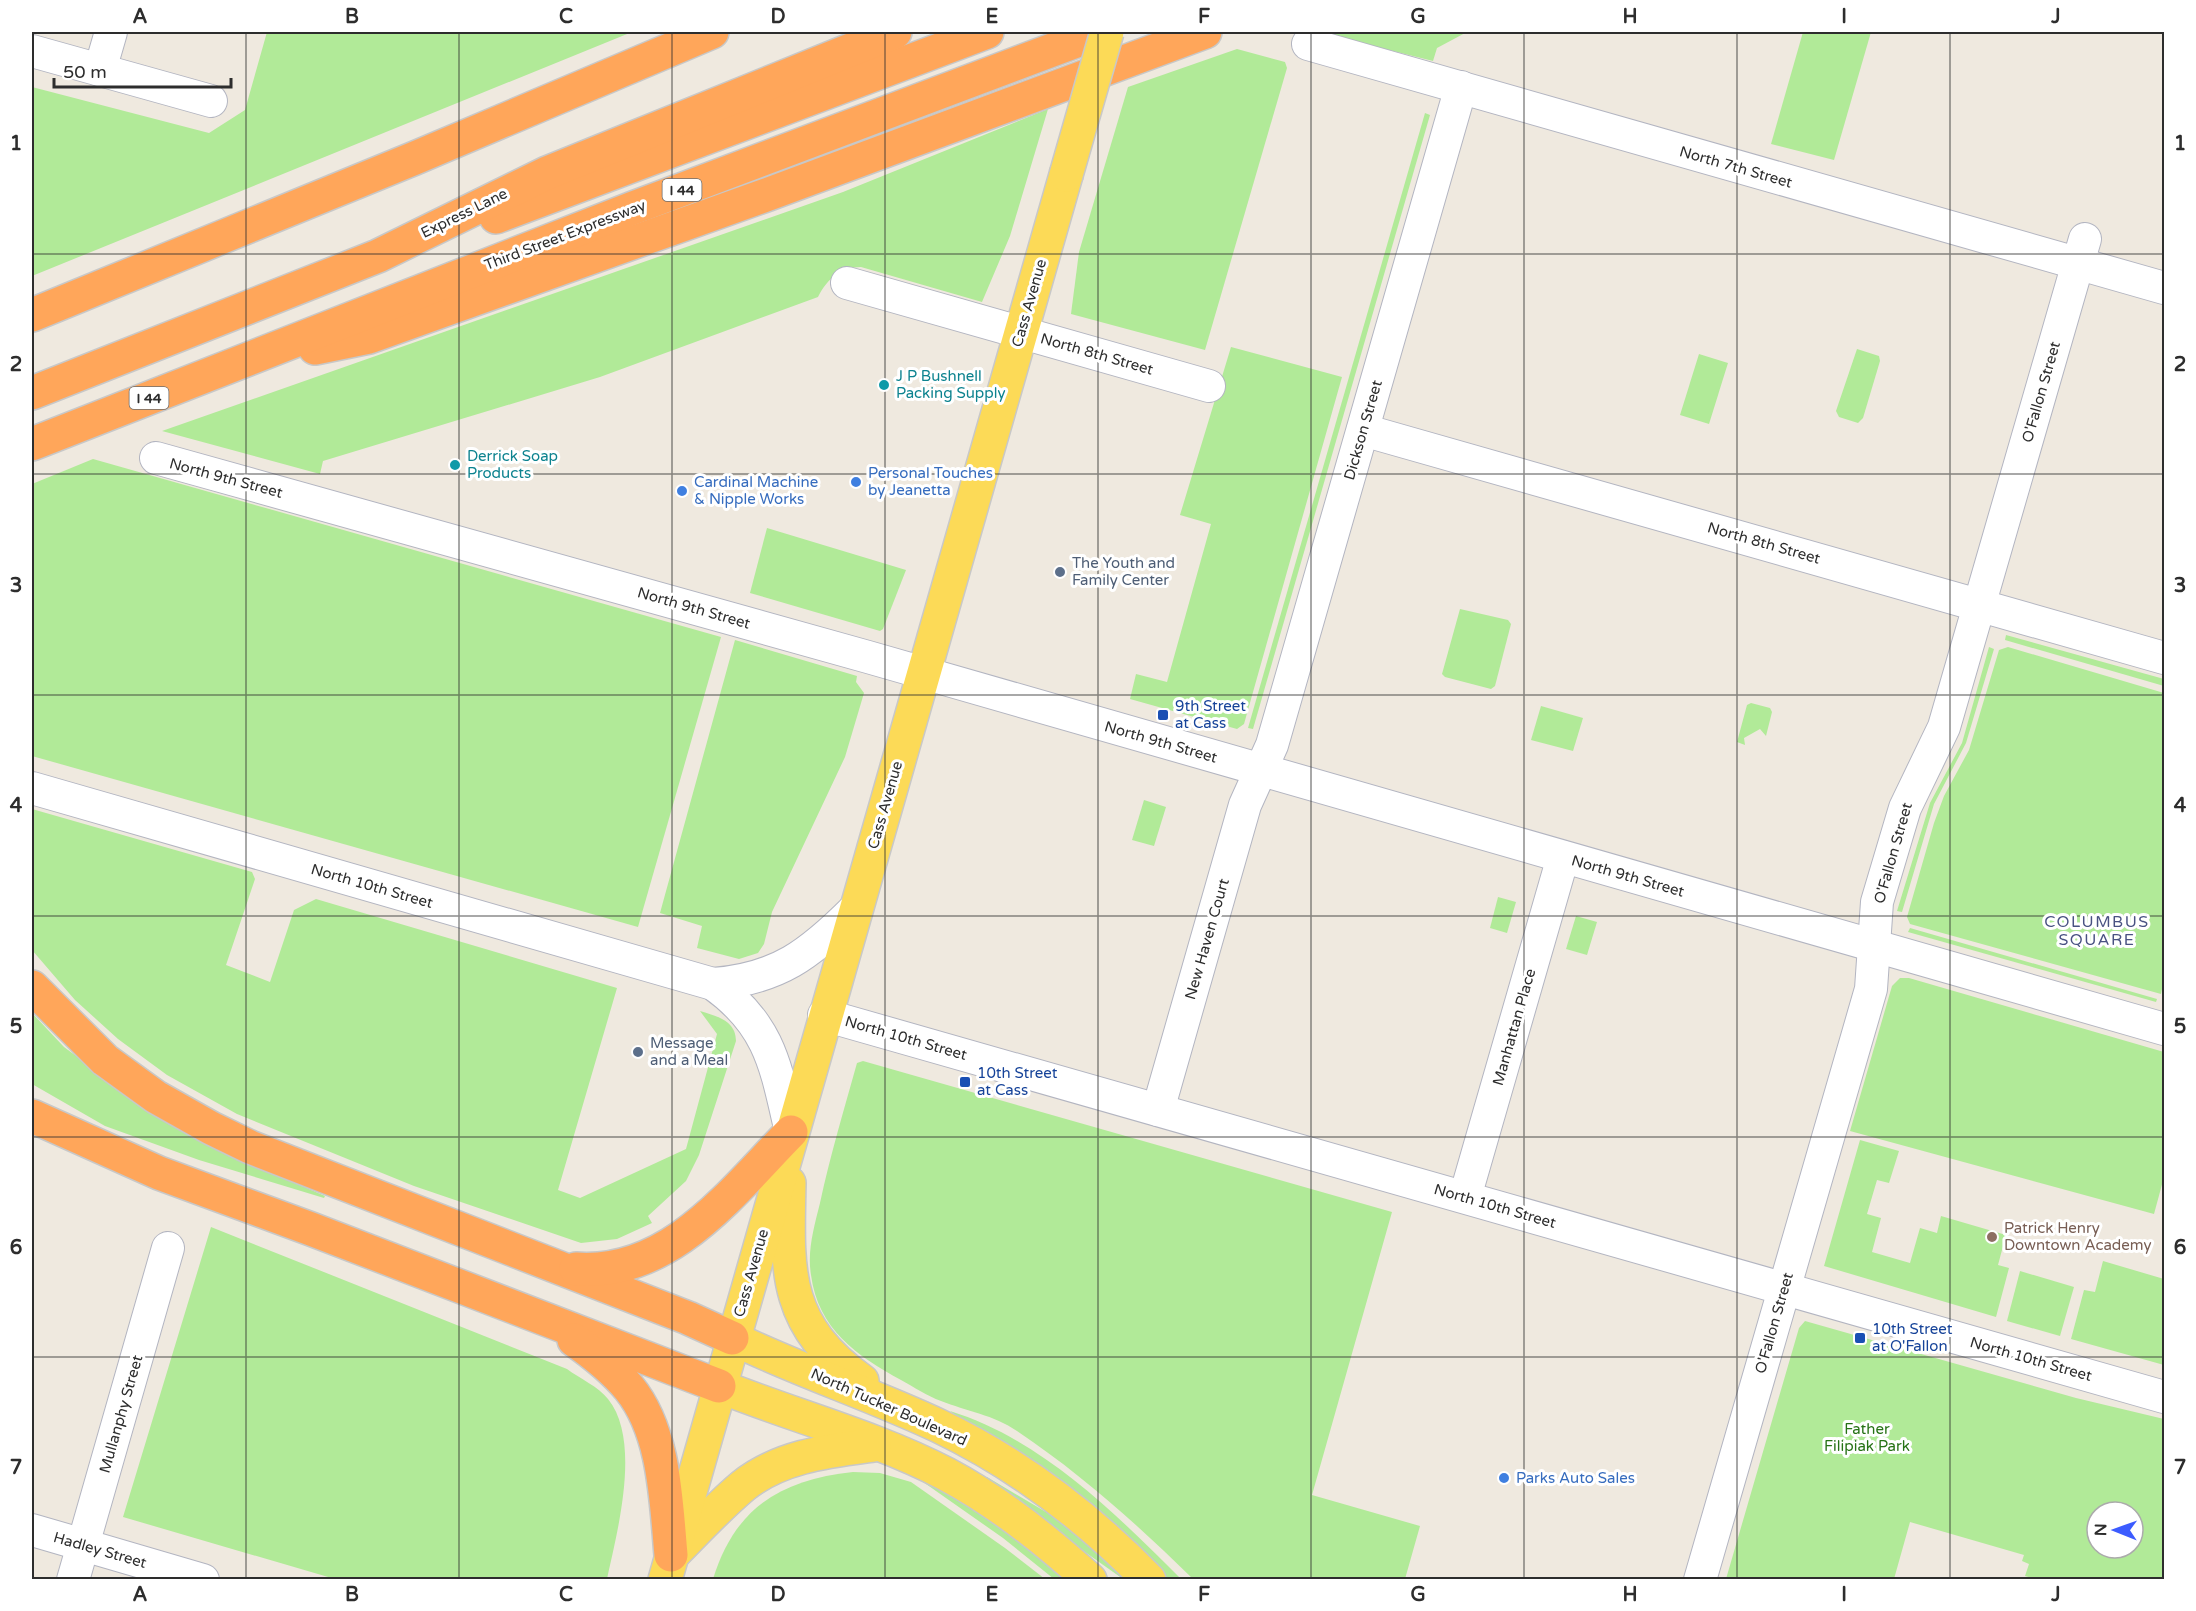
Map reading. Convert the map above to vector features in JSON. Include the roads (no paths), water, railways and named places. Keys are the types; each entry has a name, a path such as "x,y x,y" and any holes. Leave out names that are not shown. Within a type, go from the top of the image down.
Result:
{"highway":[{"path":"32,315 415,158 712,32"},
{"name":"Express Lane","path":"32,393 378,256 547,173 895,32"},
{"path":"378,256 532,205 987,32"},
{"name":"Third Street Expressway","path":"32,444 266,351 1100,32"},
{"path":"266,351 311,348 369,337 755,199 1206,32"},
{"path":"32,303 128,275"},
{"path":"32,987 56,1015 105,1060 156,1097 211,1128 250,1147 559,1267 732,1338"},
{"path":"32,1116 159,1173 720,1386"},
{"path":"559,1267 614,1268 635,1263 670,1246 705,1219 791,1132"},
{"path":"543,1317 614,1372 630,1390 641,1408 658,1453 665,1490 668,1567"}],"main road":[{"name":"Cass Avenue","path":"668,1567 1107,32"},
{"path":"791,1132 788,1228 790,1264 799,1308 805,1322 827,1354 900,1408"},
{"name":"North Tucker Boulevard","path":"732,1338 900,1408 982,1448 1029,1477 1097,1530 1149,1580"},
{"path":"720,1386 878,1445 947,1475 986,1498 1056,1548 1090,1580"},
{"path":"668,1567 744,1485 769,1470 819,1453 878,1445"}],"street":[{"path":"100,70 111,32"},
{"name":"North 7th Street","path":"1308,44 1461,87 2081,251 2164,288"},
{"path":"32,51 211,101"},
{"name":"Dickson Street","path":"1260,770 1272,745 1461,87"},
{"name":"O'Fallon Street","path":"1700,1580 1871,989 1878,902 1905,808 1944,727 1981,605 2081,251"},
{"name":"North 8th Street","path":"847,283 1209,386"},
{"name":"North 8th Street","path":"1363,430 2164,657"},
{"name":"North 9th Street","path":"156,458 1260,770 2164,1029"},
{"name":"New Haven Court","path":"1158,1110 1245,805 1260,770"},
{"name":"North 10th Street","path":"32,788 713,984 741,1006 764,1038 776,1069 791,1132"},
{"name":"Manhattan Place","path":"1465,1197 1563,857"},
{"name":"North 10th Street","path":"713,984 749,980 796,961 826,937 855,909"},
{"name":"North 10th Street","path":"824,1015 2164,1397"},
{"name":"Mullanphy Street","path":"73,1580 168,1248"},
{"name":"Hadley Street","path":"32,1530 203,1580"}],"place":[{"name":"J P Bushnell Packing Supply","path":"884,385"},
{"name":"Derrick Soap Products","path":"455,465"},
{"name":"Personal Touches by Jeanetta","path":"856,482"},
{"name":"Cardinal Machine & Nipple Works","path":"682,491"},
{"name":"The Youth and Family Center","path":"1060,572"},
{"name":"9th Street at Cass","path":"1163,715"},
{"name":"Message and a Meal","path":"638,1052"},
{"name":"10th Street at Cass","path":"965,1082"},
{"name":"Patrick Henry Downtown Academy","path":"1992,1237"},
{"name":"10th Street at O'Fallon","path":"1860,1338"},
{"name":"Parks Auto Sales","path":"1504,1478"}],"district":[{"name":"COLUMBUS SQUARE","path":"2097,931"}],"park label":[{"name":"Father Filipiak Park","path":"1867,1438"}]}
